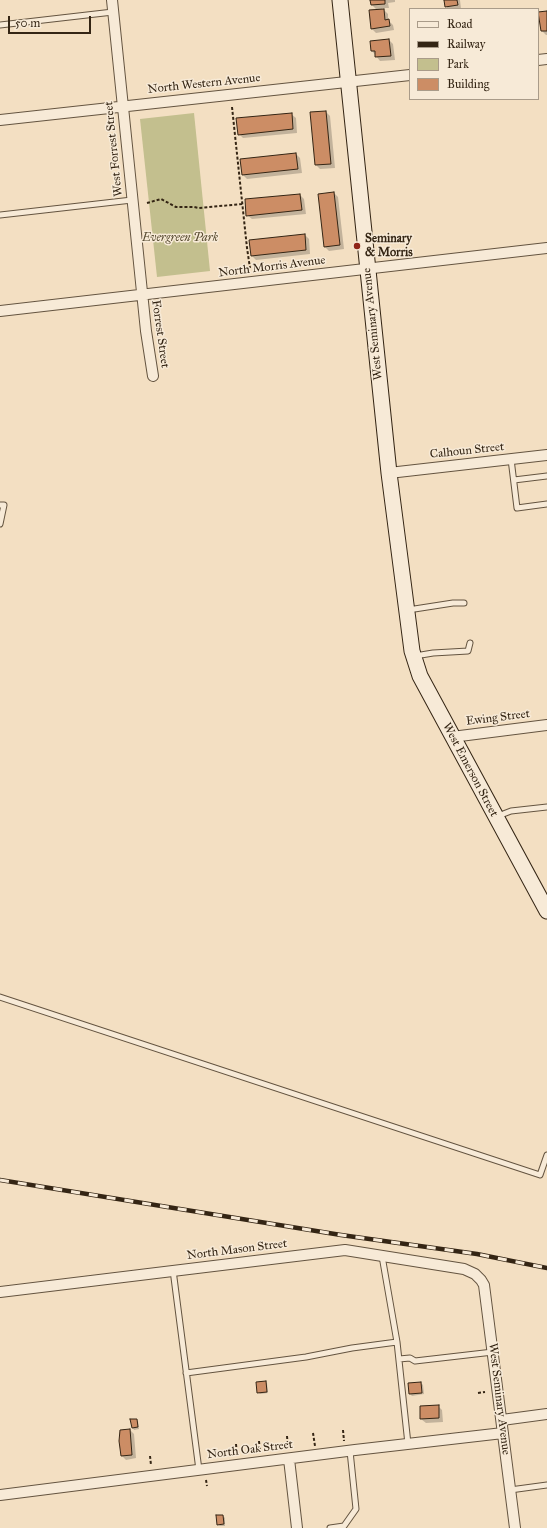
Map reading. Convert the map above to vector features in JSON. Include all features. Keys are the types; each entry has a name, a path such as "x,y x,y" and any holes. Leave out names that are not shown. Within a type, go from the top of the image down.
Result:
{"street":[{"name":"West Forrest Street","path":"112,0 142,295"},
{"name":"West Seminary Avenue","path":"340,0 389,473 408,617"},
{"name":"North Western Avenue","path":"0,120 409,75"},
{"name":"North Morris Avenue","path":"0,311 547,248"},
{"name":"Forrest Street","path":"142,295 153,376"},
{"name":"Calhoun Street","path":"389,473 547,455"},
{"name":"West Emerson Street","path":"408,617 414,656 420,676 495,817 543,895 547,911"},
{"name":"Ewing Street","path":"452,737 547,725"},
{"name":"North Mason Street","path":"0,1292 345,1250 464,1269 475,1274"},
{"name":"West Seminary Avenue","path":"475,1274 482,1280 484,1286 515,1528"},
{"path":"502,1420 547,1414"},
{"name":"North Oak Street","path":"0,1495 198,1470 288,1455 350,1451 503,1433"},
{"path":"288,1455 297,1528"}],"lane":[{"path":"0,25 113,12"},
{"path":"0,214 132,200"},
{"path":"512,460 517,508 547,504"},
{"path":"514,480 547,476"},
{"path":"0,505 4,505 0,524"},
{"path":"408,617 453,603 464,603"},
{"path":"414,656 433,653 468,651 470,643"},
{"path":"495,817 510,811 547,807"},
{"path":"0,997 540,1175 547,1154"},
{"path":"382,1256 397,1342 408,1444"},
{"path":"173,1270 198,1470"},
{"path":"186,1373 306,1357 352,1348 397,1342"},
{"path":"399,1359 410,1358 415,1361 493,1352"},
{"path":"330,1528 344,1526 356,1509 350,1451"},
{"path":"510,1490 547,1485"}],"path":[{"path":"232,108 250,268"},
{"path":"147,203 161,199 176,207 199,208 242,204"},
{"path":"478,1393 485,1392"},
{"path":"343,1430 344,1441"},
{"path":"313,1433 315,1449"},
{"path":"286,1436 288,1455"},
{"path":"259,1441 261,1456"},
{"path":"236,1444 237,1458"},
{"path":"214,1450 216,1461"},
{"path":"150,1456 152,1468"},
{"path":"206,1480 207,1486"}],"green space":[{"name":"Evergreen Park","path":"194,113 210,271 157,277 140,119"}],"building":[{"path":"370,0 385,0 385,4 371,5"},
{"path":"444,0 457,0 458,5 445,7"},
{"path":"384,9 385,20 389,19 390,26 371,29 369,10"},
{"path":"547,11 547,31 541,31 539,12"},
{"path":"389,39 391,56 375,57 375,51 371,51 370,41"},
{"path":"326,111 331,164 315,165 310,112"},
{"path":"292,113 293,129 238,135 236,118"},
{"path":"296,153 298,169 242,175 240,159"},
{"path":"334,192 340,245 324,247 318,194"},
{"path":"300,194 302,210 246,216 245,199"},
{"path":"305,234 306,250 251,256 249,240"},
{"path":"266,1381 267,1392 257,1393 256,1382"},
{"path":"421,1382 422,1393 409,1394 408,1383"},
{"path":"439,1405 439,1418 420,1419 420,1406"},
{"path":"130,1419 137,1419 138,1427 132,1428"},
{"path":"130,1429 132,1455 121,1456 119,1441 120,1430"},
{"path":"216,1515 223,1515 224,1524 217,1525"}],"railway":[{"path":"0,1180 341,1235 477,1254 547,1268"}],"place":[{"name":"Seminary & Morris","path":"357,246"}]}
